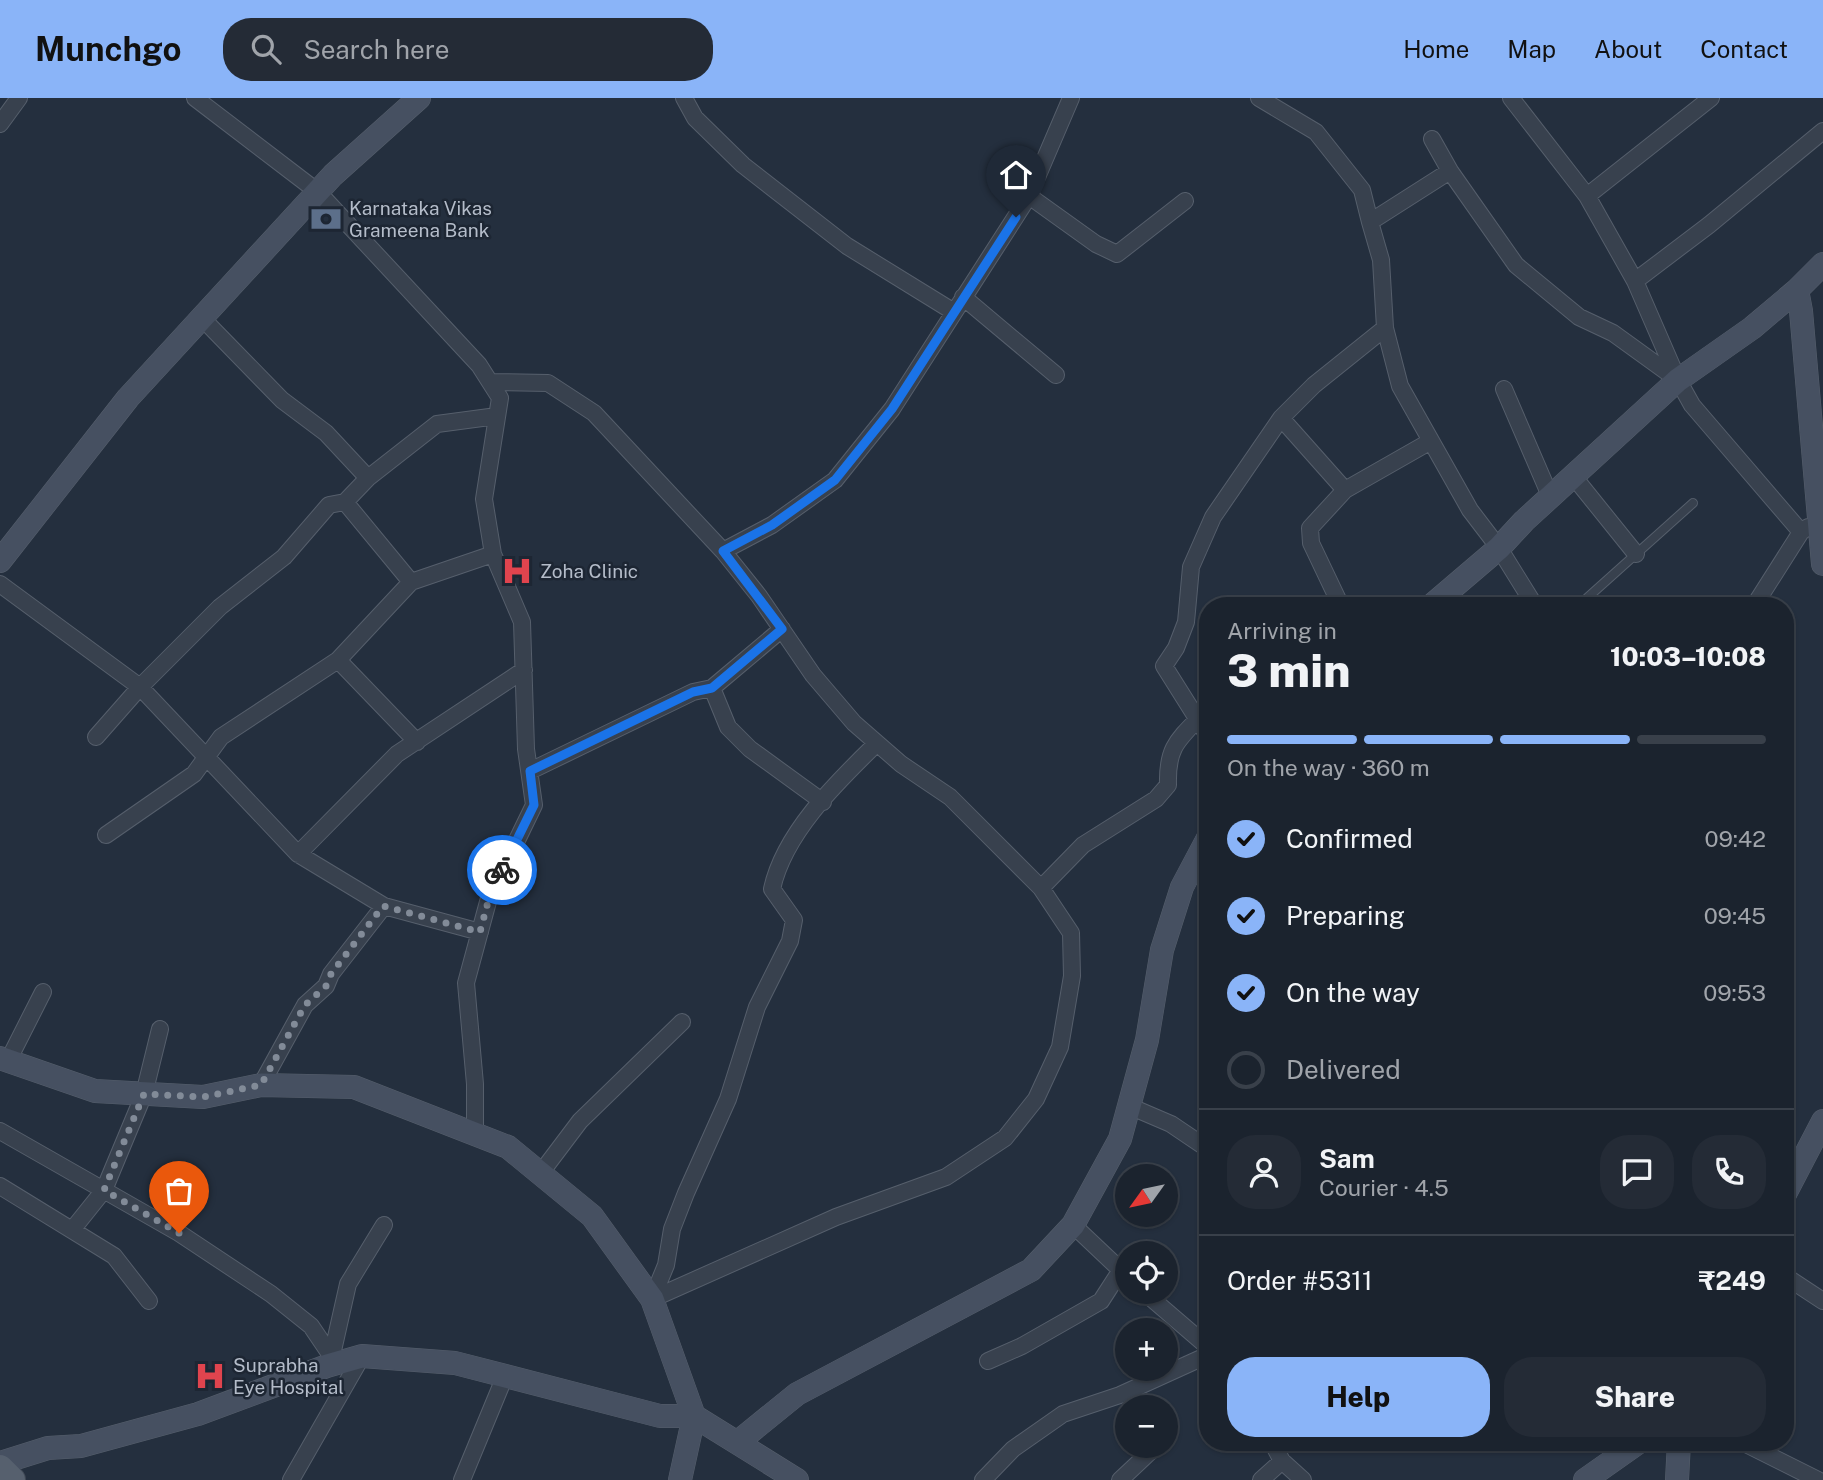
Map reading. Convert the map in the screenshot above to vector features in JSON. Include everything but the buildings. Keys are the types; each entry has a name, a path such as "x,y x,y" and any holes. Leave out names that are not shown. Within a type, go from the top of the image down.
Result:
{"main road":[{"path":"0,1468 12,1480"}],"street":[{"path":"0,124 19,98"},
{"path":"195,98 318,192 479,365 500,398 484,499 493,554 522,622 534,805 489,898 466,982 475,1084 475,1134"},
{"path":"0,561 128,398 318,192 419,98"},
{"path":"684,98 695,118 743,165 846,246 954,312"},
{"path":"723,551 772,525 835,480 892,409 1029,196 1071,98"},
{"path":"1259,98 1316,132 1362,190 1381,260 1385,328 1399,386 1470,510 1499,548 1529,597"},
{"path":"1511,98 1587,196 1635,281 1678,380 1692,405 1810,526"},
{"path":"1587,196 1689,104 1711,98"},
{"path":"1635,281 1709,225 1823,131"},
{"path":"1432,139 1450,171 1516,265 1579,317 1613,333 1678,380"},
{"path":"1370,222 1450,171"},
{"path":"1029,196 1096,244 1118,254 1185,201"},
{"path":"1446,597 1678,380 1752,328 1823,264"},
{"path":"1797,290 1801,311 1810,526 1823,561"},
{"path":"963,297 1056,374"},
{"path":"202,318 282,400 326,433 368,478"},
{"path":"1041,888 1083,845 1156,799 1168,785 1167,759 1183,734 1198,719 1164,666 1176,648 1186,622 1191,567 1213,517 1281,418 1314,385 1385,328"},
{"path":"490,382 548,383 594,413 723,551 813,675 854,723 901,764 950,797 1041,888 1071,933 1072,976 1060,1047 1036,1099 1005,1138 946,1177 836,1217 652,1299"},
{"path":"1504,389 1551,498"},
{"path":"96,737 140,687 220,607 284,556 329,505 345,502 368,478 437,424 497,416"},
{"path":"1281,418 1345,490"},
{"path":"1338,597 1311,543 1310,528 1345,490 1430,441"},
{"path":"1574,477 1636,554"},
{"path":"345,502 411,582"},
{"path":"1760,597 1810,526"},
{"path":"106,835 194,775 220,737 338,660 411,582 493,554"},
{"path":"0,584 140,687 298,853 383,906 480,932"},
{"path":"530,771 693,692 712,688 782,629"},
{"path":"338,660 417,741"},
{"path":"298,853 397,754 524,670"},
{"path":"712,688 728,727 743,742 823,803"},
{"path":"652,1299 666,1265 672,1228 728,1099 757,1007 790,941 794,920 772,889 776,870 800,831 844,776 877,743"},
{"path":"739,1441 797,1394 1031,1270 1073,1225 1120,1139 1147,1040 1162,950 1182,887 1199,855"},
{"path":"261,1085 305,1005 326,986 331,974 383,906"},
{"path":"43,992 4,1059 95,1091 203,1097 261,1085 354,1087 508,1147 592,1216 652,1299 694,1416 680,1480"},
{"path":"540,1174 580,1121 682,1022"},
{"path":"72,1230 104,1190 144,1094 160,1030"},
{"path":"1129,1106 1171,1124 1199,1143"},
{"path":"1794,1177 1823,1121"},
{"path":"0,1131 179,1233 271,1294 311,1326 334,1359"},
{"path":"0,1186 114,1256 149,1301"},
{"path":"334,1359 348,1284 384,1225"},
{"path":"1073,1225 1115,1265"},
{"path":"1794,1282 1823,1301"},
{"path":"988,1362 1101,1301 1115,1284"},
{"path":"1158,1304 1199,1339"},
{"path":"291,1480 362,1356"},
{"path":"0,1463 47,1448 81,1446 198,1414 334,1359 362,1356 455,1363 660,1416 694,1416 739,1441 797,1480"},
{"path":"983,1480 1013,1449 1063,1414 1120,1395 1199,1359"},
{"path":"461,1480 505,1376"},
{"path":"1277,1451 1282,1461 1303,1480"},
{"path":"1585,1480 1626,1451"},
{"path":"1677,1480 1679,1451"},
{"path":"1760,1451 1818,1480"},
{"path":"1120,1480 1143,1458"},
{"path":"1261,1480 1282,1461"}],"lane":[{"path":"1588,597 1693,503"}],"way so far":[{"path":"179,1233 104,1190 144,1094 203,1097 261,1085 305,1005 326,986 331,974 383,906 480,932 489,898 502,870"}],"place":[{"name":"Karnataka Vikas Grameena Bank","path":"326,219"},
{"name":"Zoha Clinic","path":"517,571"},
{"name":"Suprabha Eye Hospital","path":"210,1376"}],"route":[{"path":"502,870 534,805 530,771 693,692 712,688 782,629 723,551 772,525 835,480 892,409 1016,217"}]}
